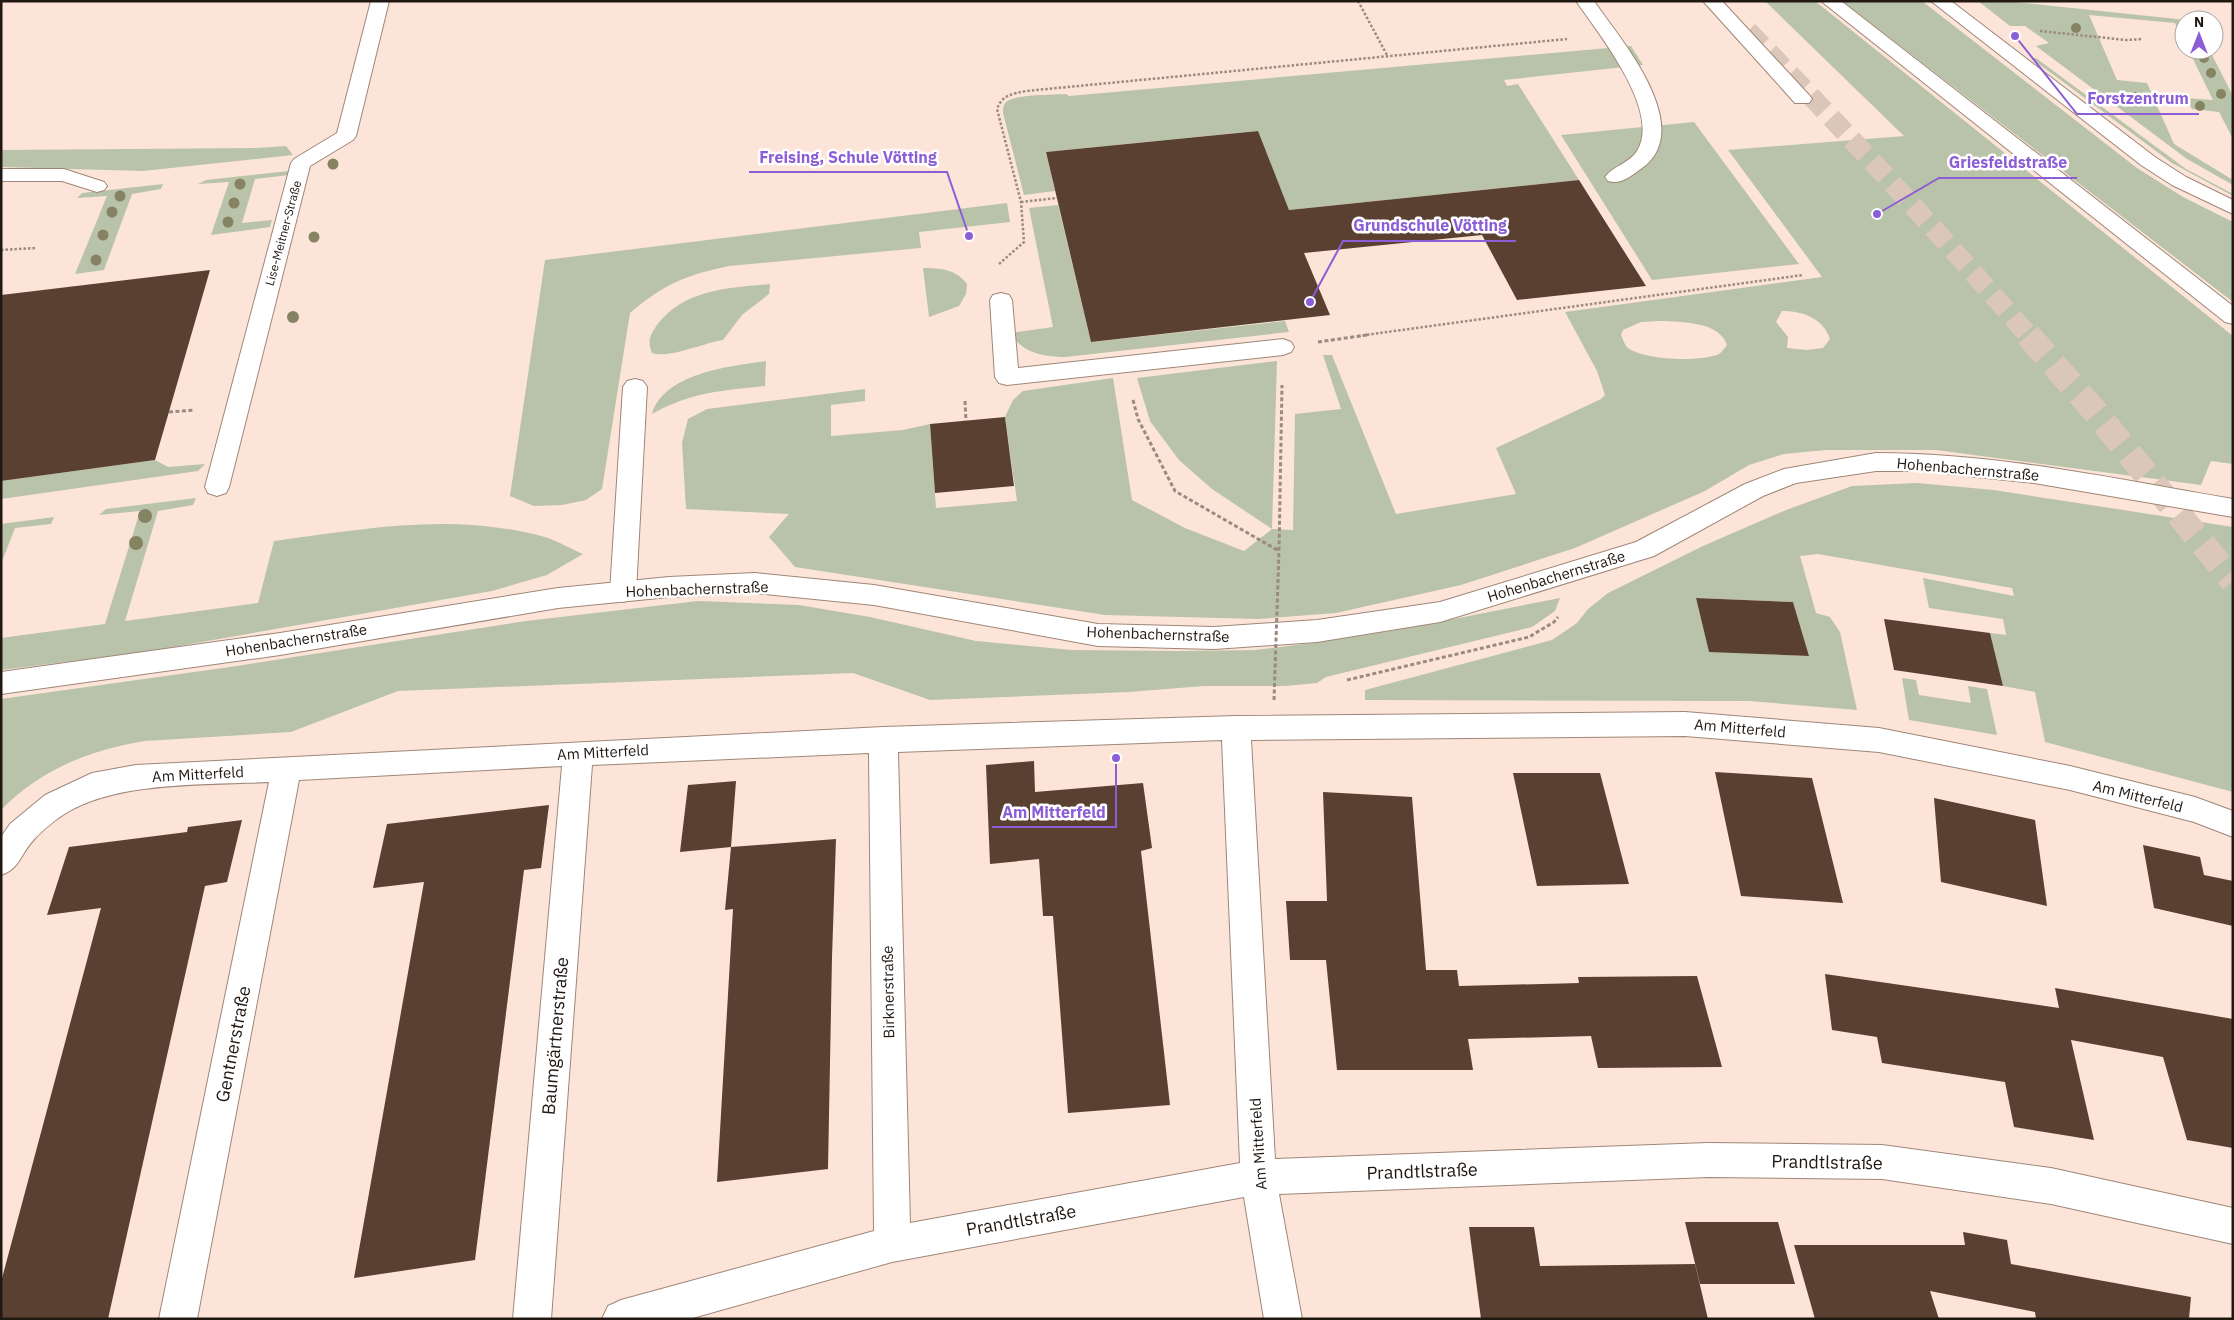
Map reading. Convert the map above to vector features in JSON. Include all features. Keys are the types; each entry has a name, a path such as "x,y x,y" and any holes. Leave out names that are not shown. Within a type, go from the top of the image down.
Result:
{"street":[{"name":"Lise-Meitner-Straße","path":"217,487 301,163 346,136 380,1"},
{"path":"1585,1 1640,82 1650,113 1652,136 1646,154 1615,177"},
{"path":"1712,1 1802,98"},
{"path":"1830,1 2233,316"},
{"path":"1940,1 2148,161 2179,181 2233,208"},
{"path":"1,175 64,175 97,186"},
{"path":"1001,300 1007,378 1283,347"},
{"path":"623,592 635,387"},
{"name":"Hohenbachernstraße","path":"1,683 280,644 558,598 754,583 874,595 1098,635 1214,638 1317,631 1440,612 1645,549 1754,490 1793,475 1876,462 1920,462 2034,474 2233,508"},
{"name":"Am Mitterfeld","path":"1,862 21,833 55,804 92,786 136,777 883,739 1236,728 1685,724 1879,740 2070,778 2195,810 2233,824"},
{"name":"Am Mitterfeld","path":"1236,728 1258,1178 1283,1319"},
{"name":"Birknerstraße","path":"883,739 892,1244"},
{"name":"Baumgärtnerstraße","path":"532,1319 578,754"},
{"name":"Gentnerstraße","path":"178,1319 284,788 284,769"},
{"name":"Prandtlstraße","path":"622,1319 892,1244 1258,1178 1708,1160 1882,1162 2051,1186 2233,1226"}],"path":[{"path":"1358,1 1387,55"},
{"path":"2034,30 2126,40 2142,39"},
{"path":"998,265 1024,242 1021,202 997,109 1000,100 1008,95 1026,91 1609,35"},
{"path":"1021,202 1057,198"},
{"path":"1,250 36,248"},
{"path":"1274,700 1283,347 1803,275"},
{"path":"1125,366 1138,419 1176,491 1279,551"},
{"path":"966,401 966,421"},
{"path":"169,412 186,410"},
{"path":"1348,680 1528,637"}],"green space":[{"path":"1765,1 1815,1 2233,336 2233,464 2211,461 2201,485 1936,450 1826,450 1784,454 1749,465 1705,491 1575,548 1461,585 1336,613 1258,619 1105,615 795,567 769,537 789,514 686,509 682,443 688,419 707,409 865,389 865,401 831,405 831,436 903,430 930,424 936,508 1017,501 1005,417 1013,400 1023,391 1113,378 1132,500 1185,528 1244,551 1272,529 1293,530 1295,414 1341,409 1323,355 1332,355 1396,514 1516,494 1496,448 1601,399 1605,395 1597,371 1565,312 1822,277 1728,150 1904,136","holes":["1782,311 1797,312 1811,317 1822,326 1830,339 1823,348 1807,350 1787,348 1788,337 1776,322","1660,321 1698,324 1708,327 1723,337 1727,345 1719,354 1711,357 1686,359 1644,355 1626,346 1621,335 1623,330 1641,322"]},
{"path":"1842,1 1922,1 2137,168 2183,197 2233,222 2233,302"},
{"path":"1978,1 2005,1 2174,19 2174,23 2089,15 2117,80 2147,83 2174,144 2233,180 2233,185 2187,159 2036,46 2049,43 2025,26 2010,26"},
{"path":"1631,46 1643,65 1504,80 1507,86 1518,84 1579,180 1289,210 1257,131 1046,152 1055,191 1024,195 1003,113 1006,102 1026,96 1066,94 1069,96"},
{"path":"2031,58 2036,58 2186,169 2233,194 2233,196 2172,163"},
{"path":"2193,60 2215,60 2233,96 2233,139 2219,112 2192,109 2186,98 2213,100"},
{"path":"1694,122 1799,264 1652,280 1561,135"},
{"path":"286,146 293,155 143,171 1,167 1,150 256,148"},
{"path":"289,171 289,175 255,179 242,223 272,220 270,227 211,235 229,182 198,184 206,180"},
{"path":"163,184 161,189 132,194 104,270 75,274 107,196 77,198 82,193"},
{"path":"1007,203 1010,222 919,232 921,248 729,266 688,277 665,288 630,313 602,489 586,500 562,505 534,506 510,496 545,260"},
{"path":"1058,205 1091,342 1285,321 1289,332 1065,357 1041,355 1027,349 1015,340 1011,333 1053,327 1029,208"},
{"path":"923,268 947,270 963,279 967,284 966,294 959,306 929,317"},
{"path":"770,284 769,294 742,315 723,340 667,354 652,353 650,338 657,325 680,304 708,292"},
{"path":"766,361 765,386 720,391 694,397 680,401 652,414 659,400 670,389 684,381 718,369"},
{"path":"1277,361 1272,529 1212,489 1179,460 1150,421 1137,378"},
{"path":"155,460 168,467 205,464 198,471 1,499 1,481"},
{"path":"1917,483 1994,490 2233,527 2233,792 2045,742 2035,692 2003,686 1990,633 2006,635 2003,619 1929,608 1923,578 2014,596 2012,588 1818,554 1800,556 1816,613 1830,617 1840,632 1857,710 1749,701 1365,700 1365,690 1552,640 1577,623 1588,609 1608,593 1703,546 1786,510 1852,486","holes":["1696,598 1793,602 1809,656 1709,651"]},
{"path":"196,498 193,505 158,511 125,621 258,603 274,541 410,525 477,525 545,537 583,554 547,575 492,591 145,652 1,670 1,638 105,624 140,511 99,515 106,509"},
{"path":"54,517 51,524 15,528 1,564 1,524"},
{"path":"1560,598 1555,611 1532,627 1326,677 1317,683 1285,686 1204,686 1129,692 930,700 853,673 398,691 291,732 145,741 105,750 86,756 50,773 33,783 1,810 1,699 237,666 526,621 698,601 799,605 870,617 976,641 1072,650 1255,650 1408,628"},
{"path":"1902,678 1916,680 1919,695 1971,703 1968,686 1987,689 1997,735 1909,720"}],"building":[{"path":"1258,131 1289,210 1579,180 1646,286 1517,300 1482,235 1304,253 1330,315 1091,342 1046,152"},
{"path":"210,270 155,460 1,481 1,295"},
{"path":"1005,417 1014,486 935,493 930,424"},
{"path":"1696,598 1793,602 1809,656 1709,652"},
{"path":"1884,619 1990,633 2003,686 1894,670"},
{"path":"1034,761 1035,792 1143,783 1152,848 1141,851 1170,1105 1068,1113 1053,916 1043,916 1039,859 990,864 986,765"},
{"path":"1715,772 1812,778 1843,903 1741,896"},
{"path":"1513,773 1600,773 1629,884 1537,886"},
{"path":"736,781 731,847 680,852 688,785"},
{"path":"1323,792 1412,797 1426,970 1457,970 1459,986 1579,983 1578,977 1697,976 1722,1067 1598,1068 1591,1036 1468,1039 1473,1070 1337,1070 1326,960 1290,960 1286,901 1327,901"},
{"path":"1934,798 2035,820 2047,906 1941,882"},
{"path":"549,805 541,868 524,870 475,1260 354,1278 424,882 373,888 387,824"},
{"path":"242,820 227,882 205,886 108,1319 1,1319 1,1282 101,908 47,915 69,847 187,832 188,827"},
{"path":"836,839 828,1169 717,1182 733,909 725,910 731,847"},
{"path":"2143,845 2200,857 2204,875 2233,881 2233,926 2154,908"},
{"path":"1825,974 2059,1008 2055,988 2233,1019 2233,1148 2187,1140 2163,1057 2071,1040 2094,1140 2014,1127 2005,1082 1882,1063 1877,1037 1832,1030"},
{"path":"1685,1222 1778,1222 1795,1284 1700,1284"},
{"path":"1469,1227 1534,1227 1540,1266 1695,1264 1708,1319 1481,1319"},
{"path":"1963,1232 2007,1240 2011,1264 2191,1297 2189,1319 2036,1319 2035,1312 1930,1291 1939,1319 1815,1319 1794,1245 1965,1245"}],"tunnel":[{"path":"1748,31 1891,182 2029,336"},
{"path":"2028,335 2092,408 2233,581"}],"place":[{"name":"Forstzentrum","path":"2015,36"},
{"name":"Griesfeldstraße","path":"1877,214"},
{"name":"Freising, Schule Vötting","path":"969,236"},
{"name":"Grundschule Vötting","path":"1310,302"},
{"name":"Am Mitterfeld","path":"1116,758"}]}
